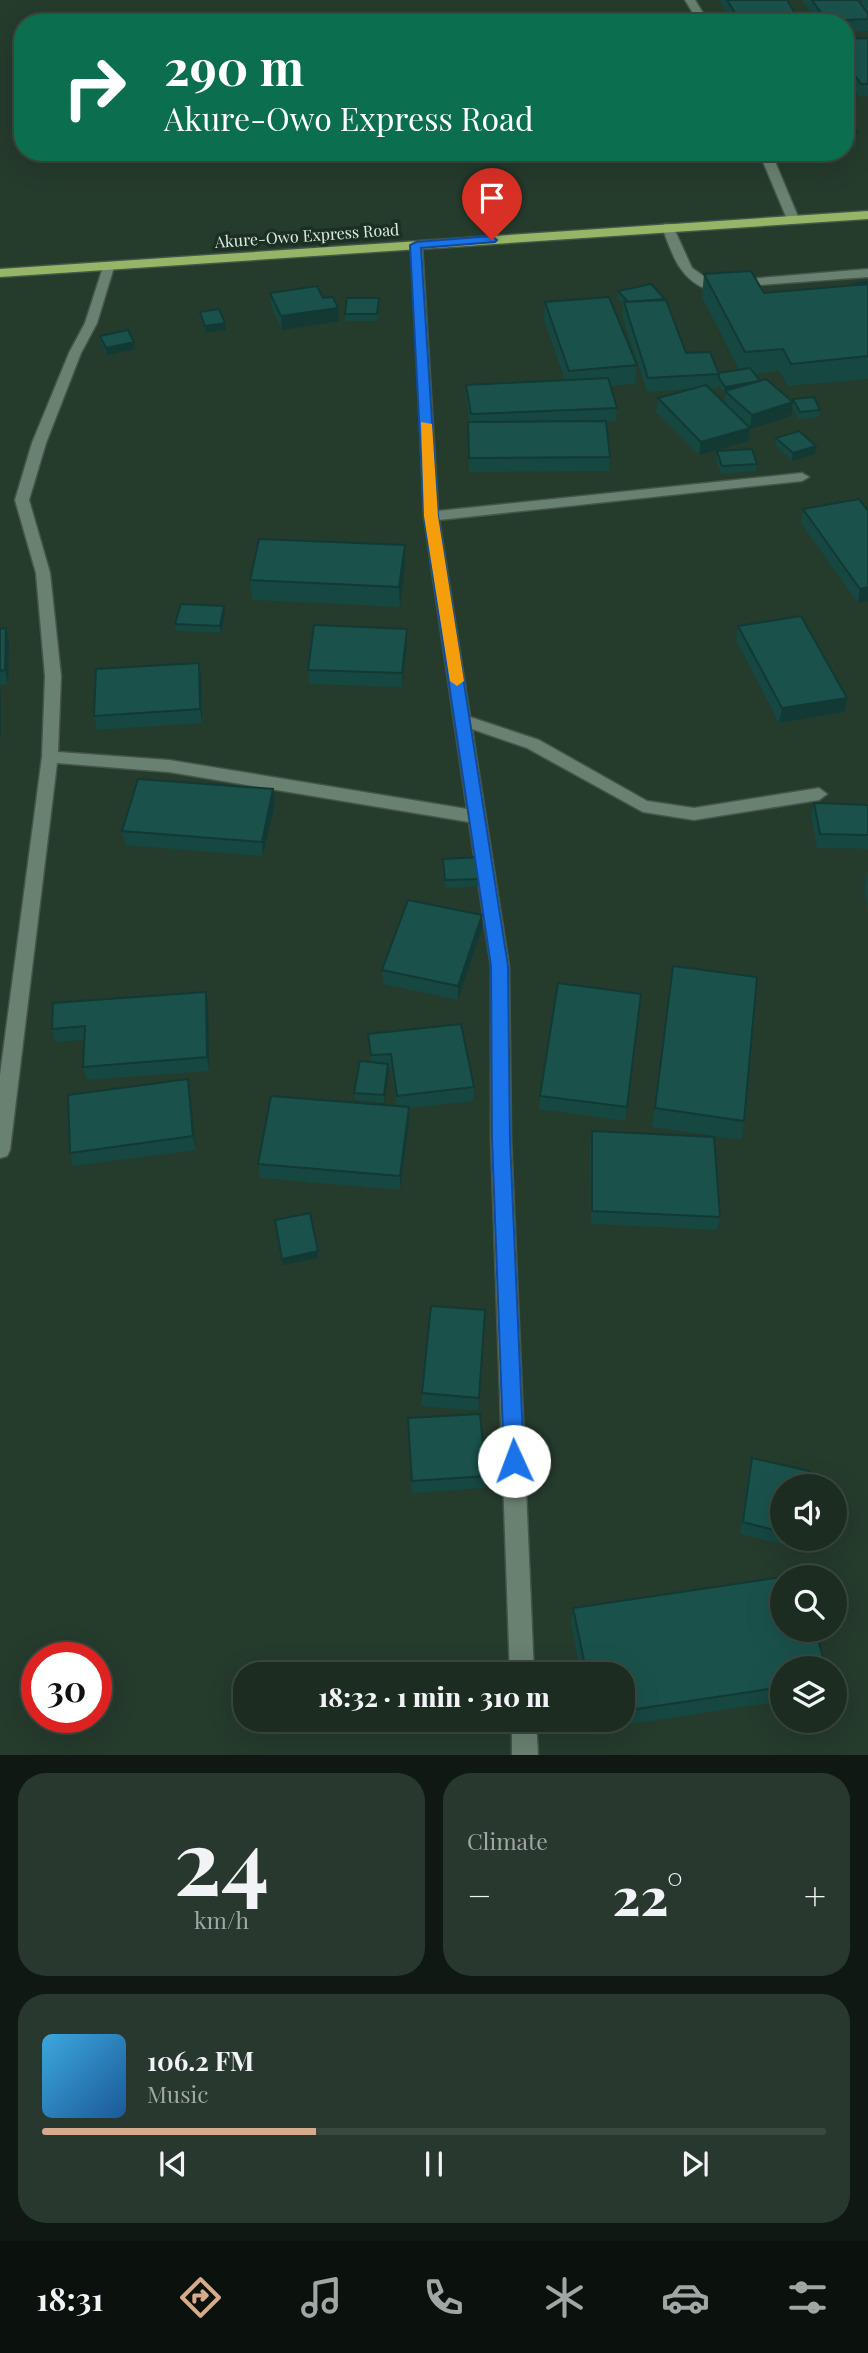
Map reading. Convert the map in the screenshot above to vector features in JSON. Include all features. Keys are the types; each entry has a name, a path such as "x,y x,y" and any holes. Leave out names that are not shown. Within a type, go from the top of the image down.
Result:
{"highway":[{"name":"Akure-Owo Express Road","path":"0,273 868,215"}],"street":[{"path":"769,161 793,219"},
{"path":"668,227 694,281 710,286 868,273"},
{"path":"416,245 431,516 500,966 501,1139 521,1662"},
{"path":"0,1150 50,757 53,676 43,573 22,500 44,430 75,353 91,323 108,267"},
{"path":"431,516 802,477"},
{"path":"463,720 533,744 643,806 694,814 819,794"},
{"path":"50,757 169,766 478,817"},
{"path":"525,1732 526,1755"}],"building":[{"path":"727,0 787,0 796,14 736,14"},
{"path":"812,0 858,0 868,14 868,19 854,20 854,14 822,14"},
{"path":"868,38 868,84 861,84 854,74 854,39"},
{"path":"751,271 764,293 868,284 868,356 791,364 783,349 745,352 704,274"},
{"path":"651,284 665,299 628,302 618,291"},
{"path":"317,286 323,298 333,297 338,308 281,316 270,293"},
{"path":"609,297 637,365 569,371 545,302"},
{"path":"347,298 379,298 377,314 345,314"},
{"path":"666,300 686,353 710,352 719,374 648,378 624,302"},
{"path":"219,309 225,323 205,326 200,312"},
{"path":"128,330 134,342 106,348 100,336"},
{"path":"750,368 760,381 725,387 719,378 719,373"},
{"path":"608,378 617,408 471,414 466,385"},
{"path":"766,379 793,402 752,415 725,391"},
{"path":"706,385 750,428 701,442 658,398"},
{"path":"814,397 820,410 800,412 793,399"},
{"path":"606,421 610,457 469,458 468,422"},
{"path":"799,431 816,446 793,453 776,438"},
{"path":"752,449 757,464 722,466 717,451"},
{"path":"859,499 868,511 868,587 860,589 803,509"},
{"path":"259,539 405,545 399,587 250,580"},
{"path":"181,604 224,606 220,626 175,624"},
{"path":"801,616 847,698 782,708 738,626"},
{"path":"314,625 407,629 402,673 308,670"},
{"path":"6,628 5,670 0,671 0,629"},
{"path":"199,663 200,709 94,716 96,669"},
{"path":"138,779 273,789 262,842 122,831"},
{"path":"814,803 868,805 868,835 820,834"},
{"path":"480,857 482,879 445,880 443,859"},
{"path":"408,900 482,915 458,986 382,970"},
{"path":"673,966 757,977 744,1121 655,1108"},
{"path":"558,983 641,994 627,1107 540,1096"},
{"path":"206,992 207,1057 83,1067 85,1026 52,1029 53,1003"},
{"path":"461,1024 474,1087 397,1096 391,1054 371,1055 368,1034"},
{"path":"360,1061 388,1064 384,1095 354,1093"},
{"path":"188,1079 193,1136 70,1153 68,1095"},
{"path":"271,1096 409,1107 400,1176 258,1164"},
{"path":"592,1131 714,1137 720,1217 592,1211"},
{"path":"310,1213 318,1251 282,1259 275,1220"},
{"path":"431,1306 485,1310 479,1398 422,1393"},
{"path":"480,1414 486,1476 412,1481 408,1418"},
{"path":"752,1458 809,1471 809,1474 770,1474 770,1529 743,1522"},
{"path":"770,1579 770,1642 819,1642 823,1656 770,1656 770,1689 635,1709 635,1662 584,1662 573,1608"}],"slow traffic":[{"path":"426,424 431,516 457,681"}],"route":[{"path":"492,240 416,245 431,516 500,966 501,1139 514,1461"}]}
